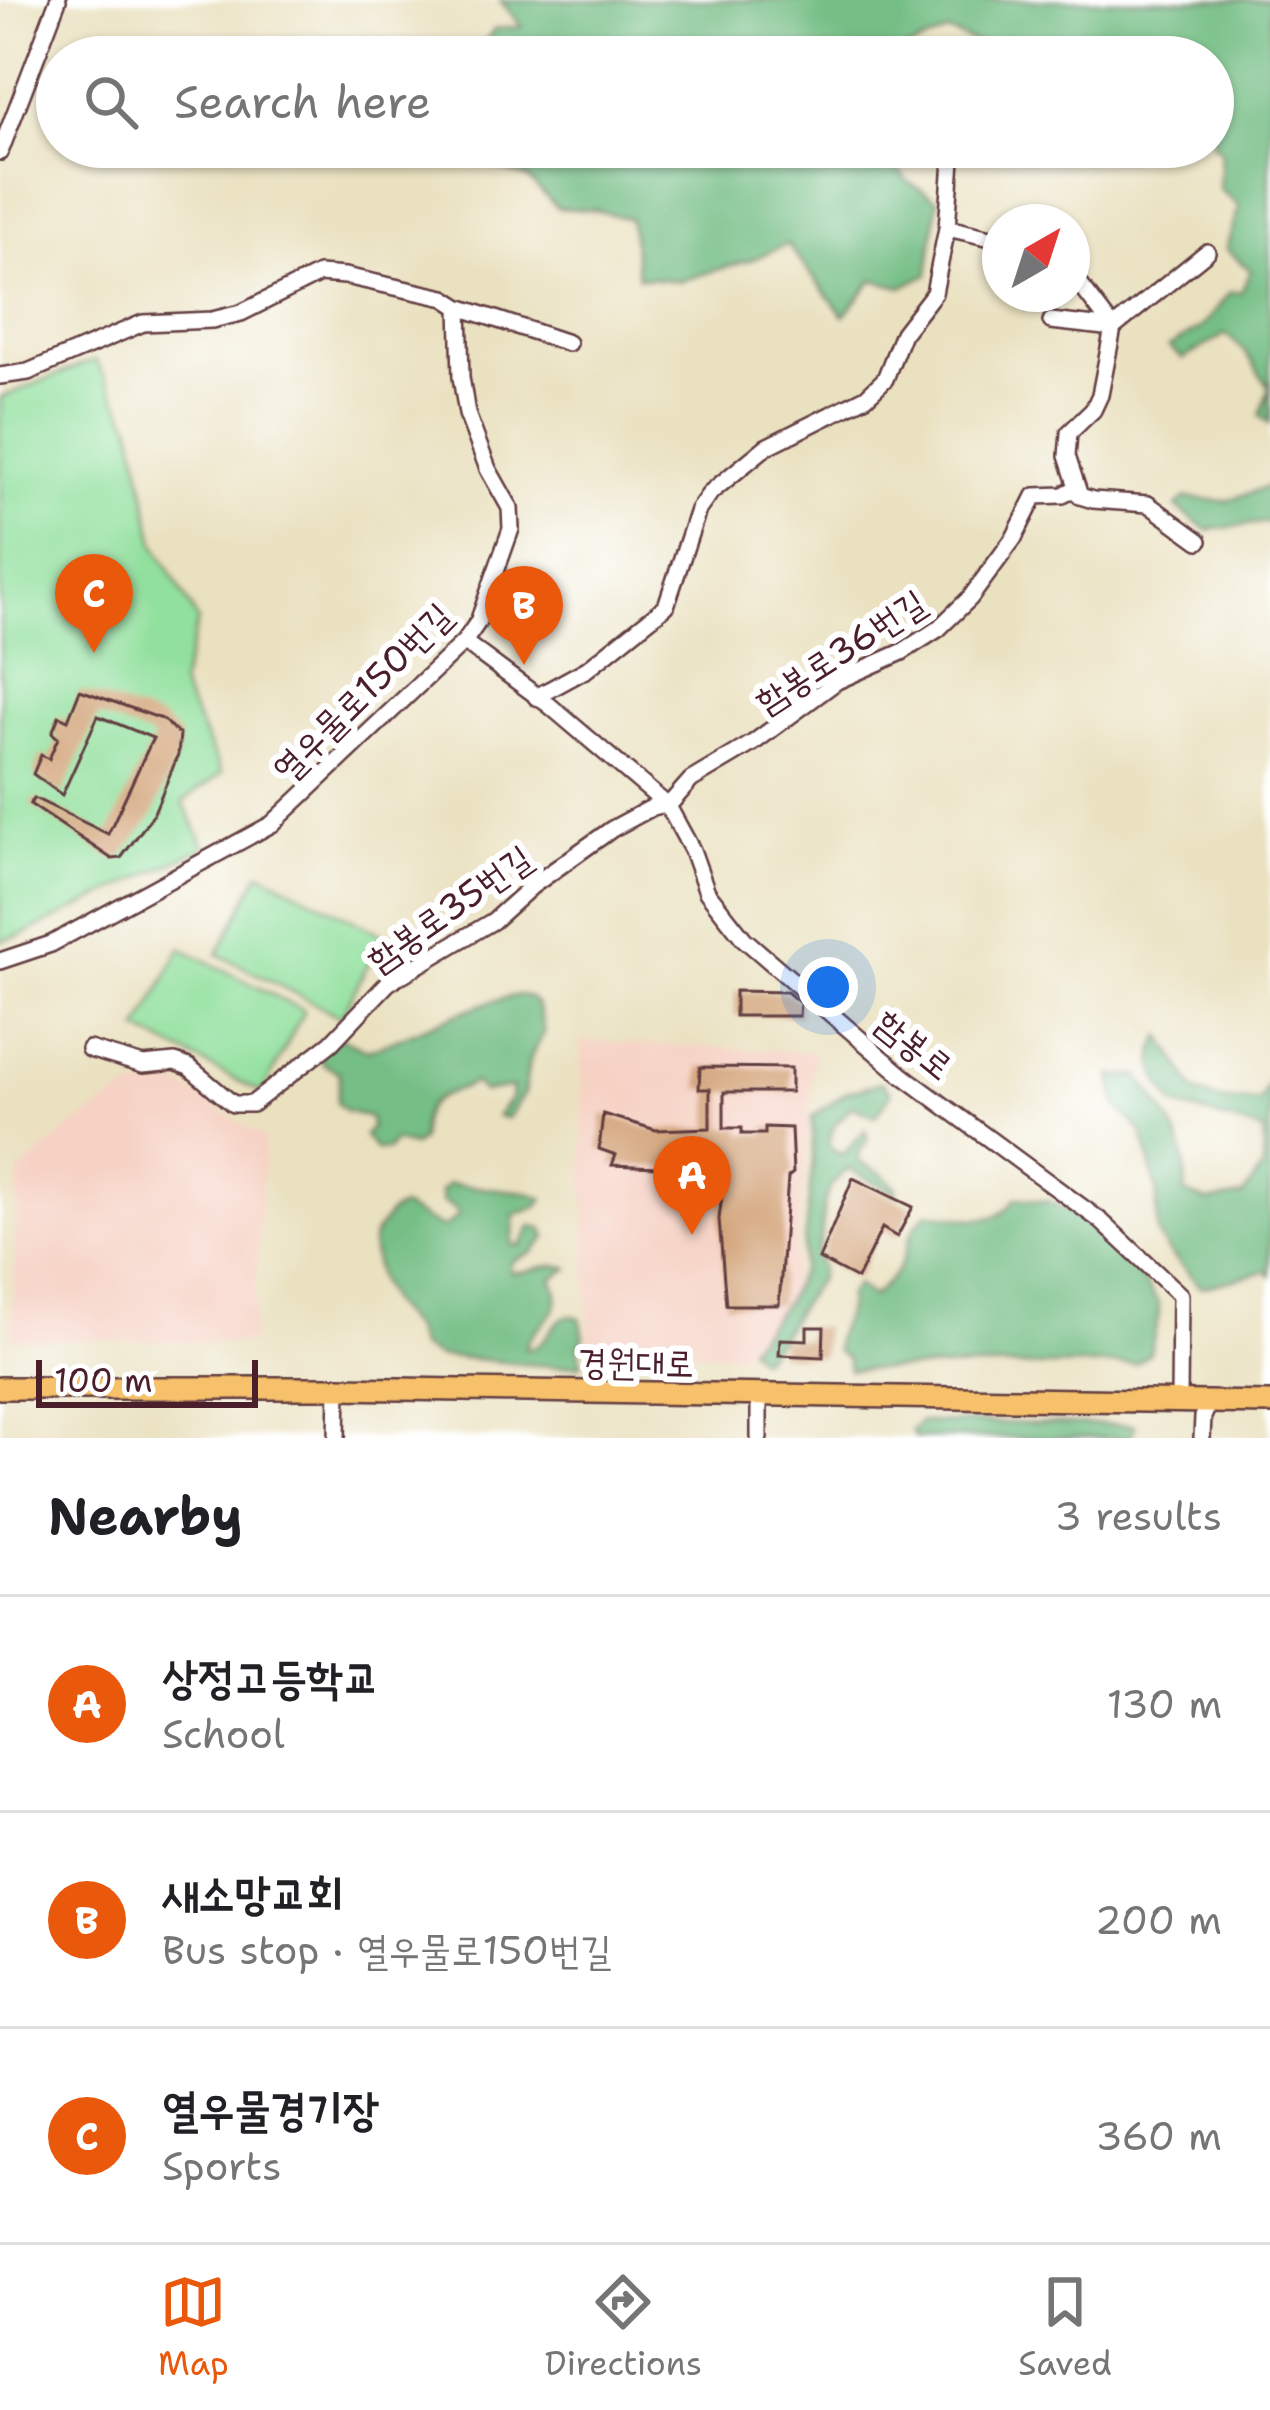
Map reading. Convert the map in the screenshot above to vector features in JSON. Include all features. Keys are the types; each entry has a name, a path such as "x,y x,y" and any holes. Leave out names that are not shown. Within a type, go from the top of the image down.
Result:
{"main road":[{"name":"경원대로","path":"0,1388 338,1388 1270,1403"}],"street":[{"path":"44,36 58,0"},
{"path":"0,152 36,58"},
{"path":"536,697 587,669 666,606 698,510 711,492 766,447 878,388 904,333 929,304 946,229 951,168"},
{"path":"946,229 982,237"},
{"path":"1199,541 1148,504 1081,496 1067,455 1069,433 1093,410 1100,395 1114,328 1207,253"},
{"path":"0,376 28,372 143,323 212,320 241,313 319,274 445,298 459,307 568,343"},
{"path":"1090,297 1114,328"},
{"name":"열우물로150번길","path":"0,961 51,944 272,824 464,642 478,622 512,529 510,508 488,469 467,414 459,307"},
{"path":"1051,320 1114,328"},
{"name":"함봉로36번길","path":"668,806 691,780 753,743 837,681 902,652 938,628 970,598 1003,553 1035,496 1063,495 1076,488"},
{"name":"함봉로","path":"464,642 668,806 716,908 744,939 902,1075 1100,1220 1180,1295 1179,1402"},
{"name":"함봉로35번길","path":"89,1048 143,1065 176,1062 233,1104 252,1104 331,1043 388,983 493,921 532,886 612,829 655,806 668,806"},
{"path":"337,1438 338,1388"},
{"path":"759,1398 759,1438"},
{"path":"1202,1438 1202,1417 1209,1403"}],"shaded area":[{"path":"580,1041 814,1052 790,1296 741,1353 589,1351"},
{"path":"172,1080 265,1139 252,1343 11,1339 18,1172 68,1129 124,1092"}],"green space":[{"path":"500,0 1270,0 1270,424 1260,416 1269,388 1246,353 1226,334 1183,359 1169,347 1202,327 1230,292 1241,292 1251,270 1226,249 1239,206 1219,189 1220,168 1234,168 1234,36 958,36 948,32 939,36 489,36 495,29 522,27"},
{"path":"498,168 897,168 907,181 938,200 928,274 902,287 873,280 844,316 787,244 680,281 638,277 630,219 595,210 558,208 527,178"},
{"path":"95,360 132,426 155,544 198,621 180,685 222,773 183,802 205,847 24,934 0,941 0,398"},
{"path":"1270,486 1270,522 1207,530 1176,507 1186,498 1226,501"},
{"path":"260,872 383,935 341,1017 218,954"},
{"path":"181,948 304,1011 262,1093 139,1030"},
{"path":"520,995 535,1003 544,1033 529,1060 524,1093 508,1118 497,1116 511,1098 512,1087 483,1092 474,1083 428,1106 421,1140 413,1146 394,1141 388,1149 376,1150 364,1136 371,1127 370,1118 337,1103 340,1073 323,1064 320,1052 338,1037 367,1050 481,1005"},
{"path":"1162,1036 1196,1092 1223,1101 1260,1101 1270,1080 1270,1276 1266,1271 1201,1287 1157,1233 1157,1191 1143,1134 1116,1105 1112,1076 1139,1076 1180,1144 1185,1193 1207,1202 1243,1196 1263,1167 1264,1131 1174,1105 1154,1063"},
{"path":"882,1082 891,1093 876,1116 852,1106 834,1126 829,1142 833,1151 844,1154 865,1130 868,1139 859,1162 883,1174 896,1187 895,1193 849,1169 837,1179 825,1200 815,1254 821,1268 819,1279 759,1359 748,1347 785,1303 801,1271 813,1161 812,1117 846,1092"},
{"path":"448,1184 526,1192 544,1199 537,1207 515,1215 512,1245 521,1246 532,1226 542,1228 547,1237 532,1253 511,1262 510,1272 569,1268 552,1279 557,1292 554,1310 525,1349 541,1343 563,1318 580,1318 584,1336 579,1346 581,1365 438,1357 419,1347 412,1328 390,1304 378,1279 372,1244 390,1213 401,1207 443,1228 459,1216 442,1202 441,1191"},
{"path":"1016,1198 1046,1201 1111,1235 1158,1303 1150,1353 1136,1364 849,1370 836,1344 848,1295 856,1285 872,1297 887,1283 927,1213 987,1218 998,1215"},
{"path":"920,1422 1134,1425 1131,1438 915,1438 911,1430"}],"building":[{"path":"80,690 162,719 180,735 178,755 153,815 121,858 112,859 30,804 34,798 108,834 153,738 98,716 62,795 33,774 41,755 49,759 58,738 52,733 59,716 68,720"},
{"path":"735,991 787,992 800,1003 799,1016 735,1016"},
{"path":"700,1067 791,1068 791,1092 724,1092 724,1128 765,1134 765,1127 791,1128 793,1173 788,1177 779,1305 726,1305 719,1219 725,1170 612,1165 616,1155 599,1149 603,1114 656,1130 710,1128 710,1089 699,1089"},
{"path":"853,1178 913,1207 897,1237 882,1228 857,1279 819,1259"},
{"path":"807,1327 824,1327 823,1357 779,1355 780,1339 807,1340"}],"place":[{"name":"열우물경기장","path":"94,653"},
{"name":"새소망교회","path":"524,665"},
{"name":"상정고등학교","path":"692,1235"}]}
